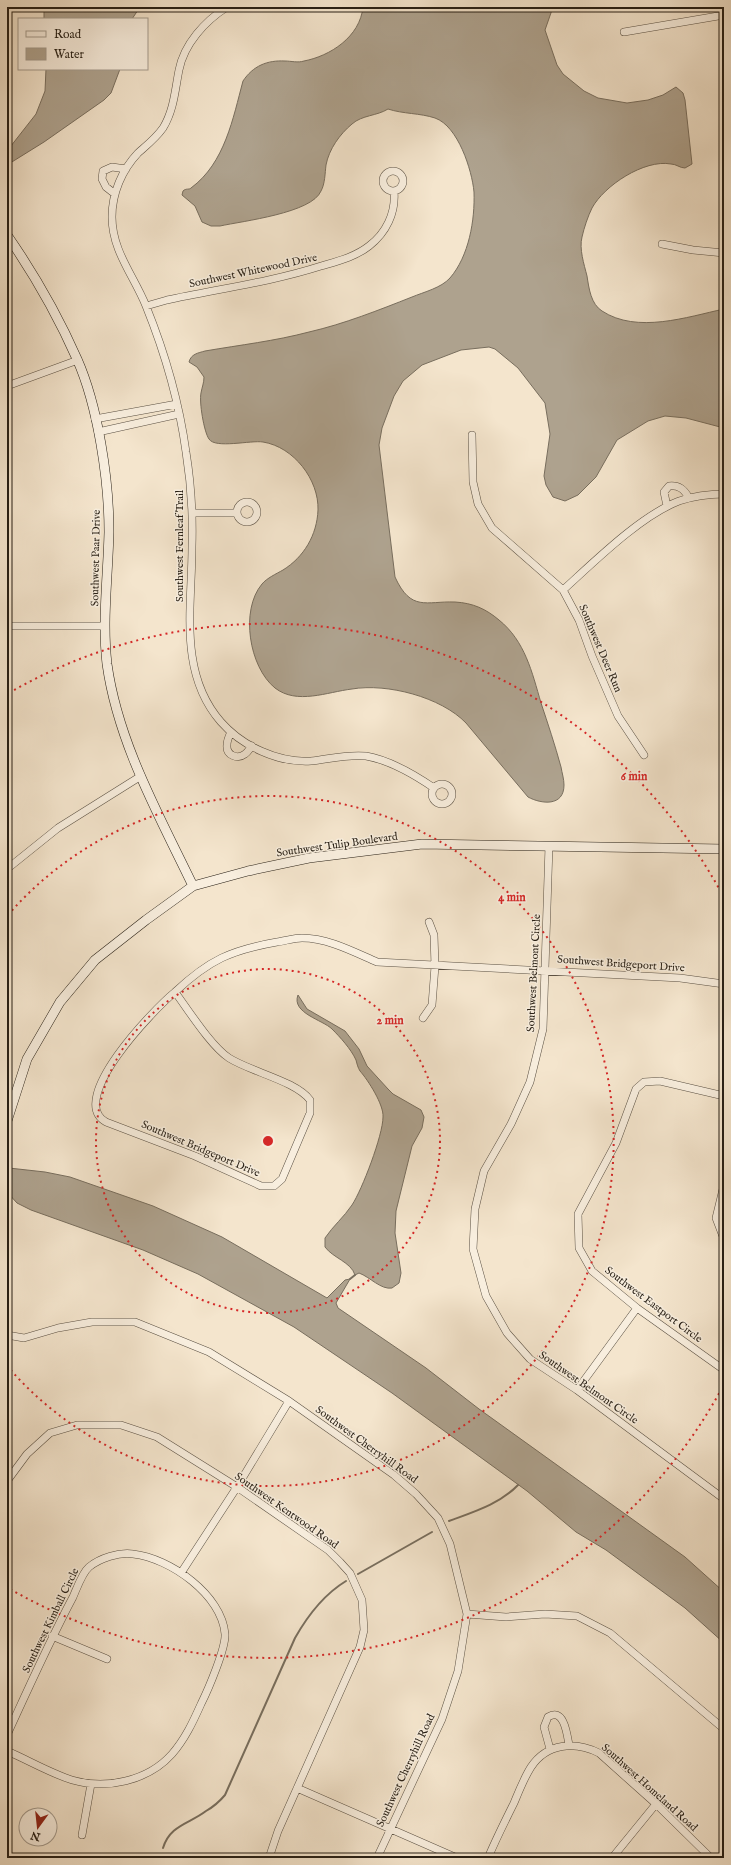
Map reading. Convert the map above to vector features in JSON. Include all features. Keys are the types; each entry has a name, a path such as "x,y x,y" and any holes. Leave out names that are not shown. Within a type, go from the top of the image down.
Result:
{"street":[{"name":"Southwest Fernleaf Trail","path":"227,7 206,23 185,53 179,69 172,106 164,126 153,141 135,156 126,169 115,194 112,216 116,246 146,306 172,381 186,450 192,513 189,620 190,647 198,683 206,703 231,732 258,750 292,760 310,761 352,755 377,758 434,788"},
{"path":"624,32 724,15"},
{"path":"115,194 106,187 102,179 103,171 112,167 126,169"},
{"name":"Southwest Whitewood Drive","path":"146,306 167,300 300,273 356,255 369,246 384,231 394,207 394,191"},
{"name":"Southwest Paar Drive","path":"7,236 31,270 78,360 95,419 107,490 108,532 105,626 107,663 112,690 124,738 193,886"},
{"path":"662,244 692,250 724,253"},
{"path":"7,386 78,360"},
{"path":"95,419 177,404"},
{"path":"98,432 179,414"},
{"name":"Southwest Deer Run","path":"472,435 473,482 478,504 492,528 563,590 579,620 592,656 618,716 644,755"},
{"path":"667,506 664,492 669,486 678,486 682,488 689,498"},
{"path":"563,590 645,520 667,506 689,498 724,494"},
{"path":"192,513 236,513"},
{"path":"7,626 105,626"},
{"path":"231,732 227,745 228,752 231,756 237,757 245,754 252,746"},
{"path":"7,869 58,828 141,776"},
{"name":"Southwest Tulip Boulevard","path":"7,1121 27,1059 60,1002 95,960 193,886 248,871 309,858 422,844 724,849"},
{"name":"Southwest Belmont Circle","path":"549,846 549,887 542,1029 530,1082 510,1124 484,1171 475,1209 473,1249 486,1296 507,1333 530,1359 577,1390 724,1499"},
{"path":"423,1018 432,1005 435,966 434,934 429,922"},
{"name":"Southwest Bridgeport Drive","path":"175,992 222,1052 248,1068 299,1090 310,1100 310,1113 299,1140 282,1179 274,1186 261,1186 195,1156 106,1122 97,1114 94,1107 96,1098 107,1073 117,1055 145,1019 175,992 195,974 221,956 259,945 302,938 334,944 377,962 435,966 544,969 680,978 724,984"},
{"name":"Southwest Eastport Circle","path":"724,1096 660,1081 644,1082 636,1089 616,1142 578,1214 579,1248 592,1271 637,1308 724,1370"},
{"path":"724,1184 716,1218 724,1239"},
{"path":"577,1390 637,1308"},
{"name":"Southwest Cherryhill Road","path":"7,1335 24,1338 58,1328 92,1322 135,1322 209,1352 289,1401 394,1475 416,1494 438,1518 450,1544 467,1614 458,1671 442,1719 377,1858"},
{"path":"181,1573 237,1487 289,1401"},
{"name":"Southwest Kentwood Road","path":"7,1481 27,1454 50,1433 77,1425 121,1425 157,1437 237,1487 328,1550 350,1573 362,1600 364,1630 360,1647 278,1831 269,1858"},
{"name":"Southwest Kimball Circle","path":"7,1735 52,1636 88,1568 105,1557 133,1554 159,1562 181,1573 202,1588 219,1611 225,1635 212,1681 186,1735 171,1755 151,1770 116,1783 91,1784 71,1780 7,1750"},
{"path":"467,1614 506,1617 545,1614 577,1616 610,1632 724,1729"},
{"path":"52,1636 107,1658"},
{"path":"550,1750 544,1727 548,1717 554,1714 558,1715 563,1720 569,1745"},
{"name":"Southwest Homeland Road","path":"488,1858 532,1766 543,1754 550,1750 569,1745 590,1749 599,1753 656,1804 711,1858"},
{"path":"82,1835 91,1784"},
{"path":"297,1788 389,1830 457,1858"},
{"path":"612,1858 656,1804"}],"water":[{"path":"44,7 140,7 133,18 44,18"},
{"path":"363,7 553,7 545,30 557,65 563,74 584,91 598,98 627,103 648,100 663,95 676,87 683,93 685,100 692,164 685,168 671,164 649,166 637,170 615,183 606,191 592,208 583,233 581,251 590,291 595,304 602,311 616,318 631,322 662,322 724,309 724,428 686,418 665,416 648,421 617,440 596,477 578,495 565,501 553,497 546,485 544,476 550,434 545,403 518,368 495,349 489,347 461,350 422,365 403,381 394,396 382,428 379,445 395,577 407,596 413,600 427,603 455,602 473,605 494,616 508,628 515,637 531,669 561,767 564,783 563,792 560,797 551,802 539,801 528,797 466,723 443,706 413,694 381,688 352,689 302,697 284,693 275,688 266,679 259,667 250,638 251,608 255,595 264,582 290,565 303,552 312,537 315,528 318,510 317,499 314,487 309,477 294,458 285,451 274,445 263,442 226,444 213,442 209,439 201,410 201,393 204,377 197,367 189,362 191,357 205,351 257,343 322,329 374,312 432,289 450,278 457,269 466,249 472,226 474,203 473,183 467,161 457,139 451,130 443,123 429,116 388,109 356,121 343,132 327,159 325,178 321,191 315,199 305,205 260,219 220,226 211,226 202,222 195,206 182,195 183,191 190,189 203,178 220,153 231,125 243,81 251,71 266,63 278,61 302,62 324,55 333,50 350,36 361,18"},
{"path":"46,70 120,70 111,93 104,100 44,142 7,165 7,151 36,114 45,91"},
{"path":"298,995 307,1009 345,1031 359,1049 367,1066 388,1089 393,1094 421,1110 424,1117 422,1128 412,1146 396,1211 395,1233 401,1273 399,1283 392,1288 384,1287 359,1273 355,1275 346,1263 328,1251 325,1247 325,1238 331,1229 346,1214 361,1187 380,1136 383,1112 375,1093 359,1070 356,1060 348,1047 332,1029 299,1007 297,1001"},
{"path":"9,1168 45,1172 70,1177 153,1206 222,1237 327,1298 345,1280 350,1279 336,1303 338,1308 426,1368 479,1409 685,1557 724,1592 724,1643 685,1608 606,1550 576,1532 527,1491 392,1393 294,1327 198,1274 143,1250 31,1210 17,1203 7,1192"}],"waterway":[{"path":"350,1279 355,1275"},
{"path":"449,1521 477,1511 495,1502 511,1492 518,1485"},
{"path":"358,1574 432,1532"},
{"path":"163,1848 170,1834 211,1808 225,1795 295,1638 305,1621 323,1599 346,1581"}]}
